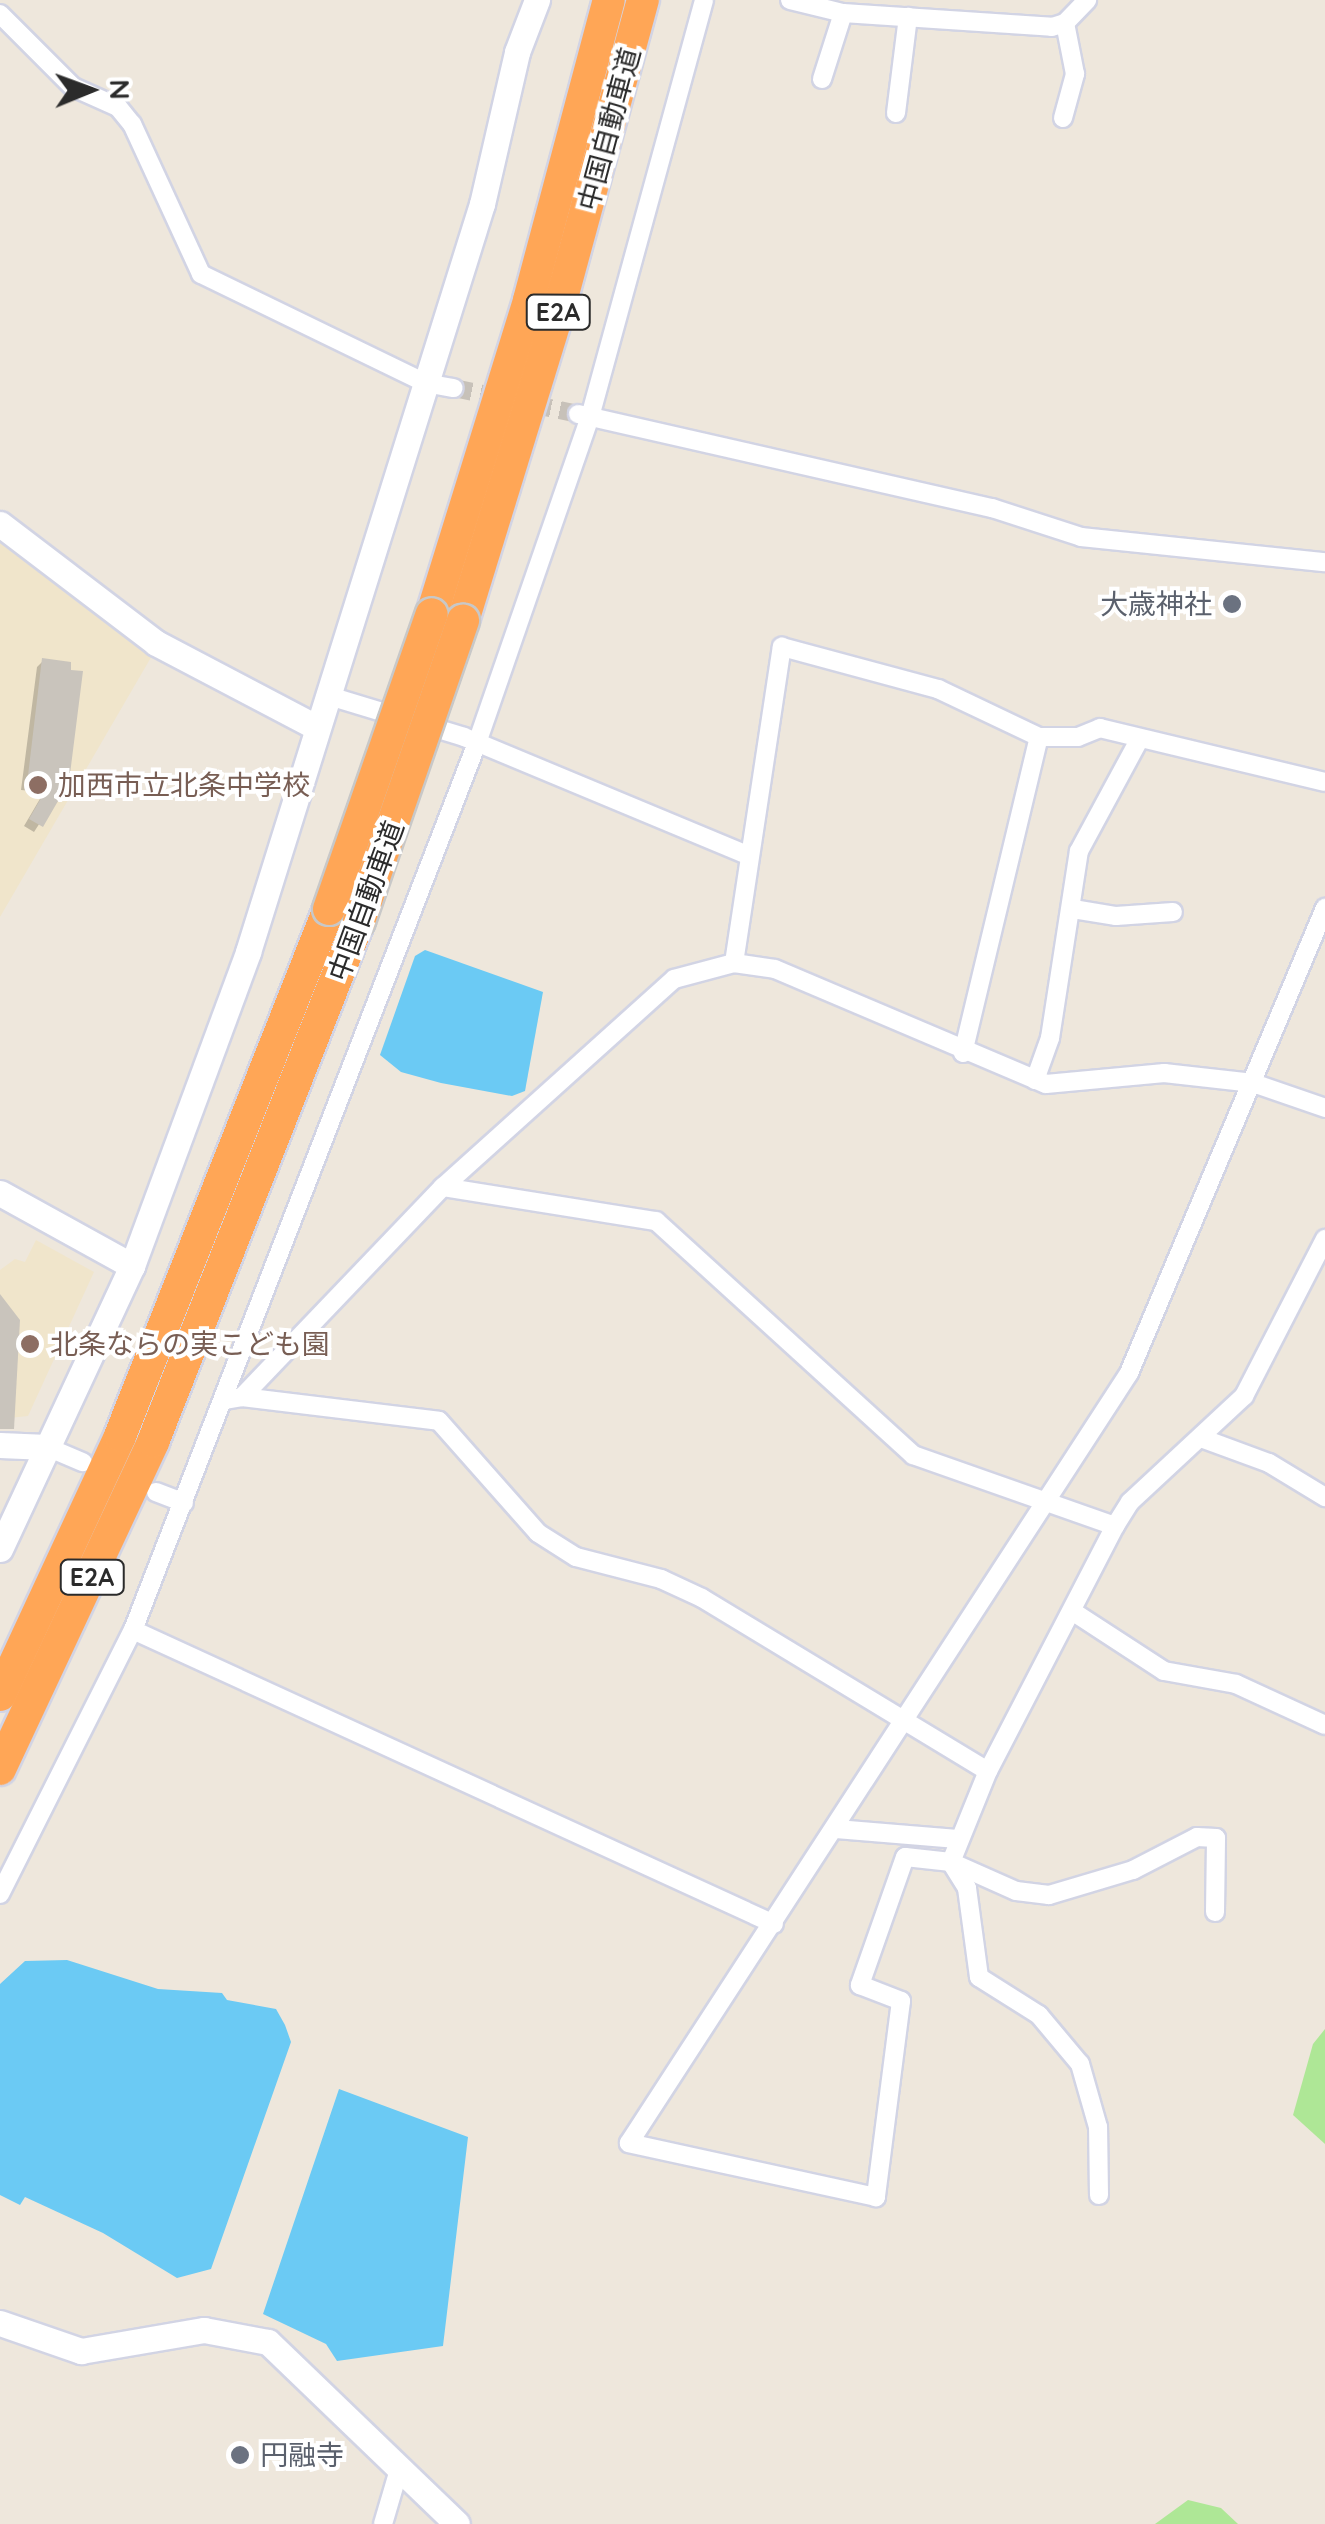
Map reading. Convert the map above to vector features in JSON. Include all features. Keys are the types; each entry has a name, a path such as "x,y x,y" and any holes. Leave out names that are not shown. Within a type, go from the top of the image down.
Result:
{"highway":[{"name":"中国自動車道","path":"447,617 609,0"},
{"name":"中国自動車道","path":"0,1770 178,1382 186,1319 344,915 560,305 643,0"},
{"name":"中国自動車道","path":"0,1695 148,1368 186,1319"}],"street":[{"path":"0,1549 132,1266 248,952 426,382 537,0"},
{"path":"0,1894 133,1630 184,1504 233,1399 477,743 584,415 704,0"},
{"path":"790,0 843,12 908,17 932,9 1066,23"},
{"path":"1066,23 1087,0"},
{"path":"822,79 843,12"},
{"path":"0,14 74,87 118,107 132,124 200,274 426,382 454,388"},
{"path":"896,113 908,17"},
{"path":"1064,118 1075,74 1066,23"},
{"path":"584,415 992,508 1082,537 1325,562"},
{"path":"0,524 156,643 316,727"},
{"path":"734,963 747,855 782,647 938,689 1039,737 1078,737 1100,728 1139,740 1245,758 1325,782"},
{"path":"326,695 477,743 747,855"},
{"path":"963,1053 1039,737"},
{"path":"1035,1080 1050,1038 1079,852 1139,740"},
{"path":"1215,1912 1216,1838 1197,1837 1133,1870 1050,1895 1016,1891 951,1862 905,1856 860,1985 901,2001 876,2197 629,2143 1128,1373 1325,908"},
{"path":"1072,909 1116,916 1173,912"},
{"path":"233,1399 443,1186 674,980 734,963 775,970 963,1053 1035,1080 1164,1073 1254,1083 1325,1108"},
{"path":"443,1186 656,1221 913,1455 1115,1526"},
{"path":"0,1193 132,1266"},
{"path":"1099,2195 1098,2127 1080,2064 1039,2015 979,1977 967,1888 951,1862 988,1771 1075,1613 1115,1526 1130,1502 1244,1396 1325,1242"},
{"path":"233,1399 439,1420 538,1533 576,1558 662,1579 702,1598 904,1724 988,1771"},
{"path":"1201,1438 1269,1463 1323,1494"},
{"path":"0,1445 47,1448 84,1462"},
{"path":"156,1492 184,1504"},
{"path":"1075,1613 1164,1671 1236,1684 1325,1724"},
{"path":"133,1630 774,1924"},
{"path":"836,1829 958,1840"},
{"path":"0,2323 81,2351 204,2330 268,2342 342,2408 398,2473 457,2524"},
{"path":"383,2524 398,2473"}],"shaded area":[{"name":"加西市立北条中学校","path":"0,537 153,654 0,917"},
{"name":"北条ならの実こども園","path":"36,1240 94,1272 28,1416 0,1419 0,1270 15,1259 25,1262"}],"green space":[{"path":"1325,2029 1325,2144 1293,2115 1313,2044"},
{"path":"1188,2500 1221,2508 1238,2524 1155,2524"}],"water":[{"path":"425,950 543,992 525,1091 512,1096 441,1083 401,1072 380,1055 415,956"},
{"path":"67,1960 158,1989 222,1993 227,2000 276,2009 285,2025 291,2042 211,2269 177,2278 103,2233 25,2197 20,2205 0,2195 0,1984 25,1961"},
{"path":"339,2089 468,2137 443,2346 337,2361 326,2344 263,2314"}],"building":[{"path":"42,658 71,662 71,670 83,671 69,782 43,827 29,819 48,786 27,784"},
{"path":"0,1294 20,1320 14,1429 0,1429"}],"tunnel":[{"path":"454,388 578,414"}],"place":[{"name":"大歳神社","path":"1232,604"},
{"name":"加西市立北条中学校","path":"38,785"},
{"name":"北条ならの実こども園","path":"30,1344"},
{"name":"円融寺","path":"240,2455"}]}
